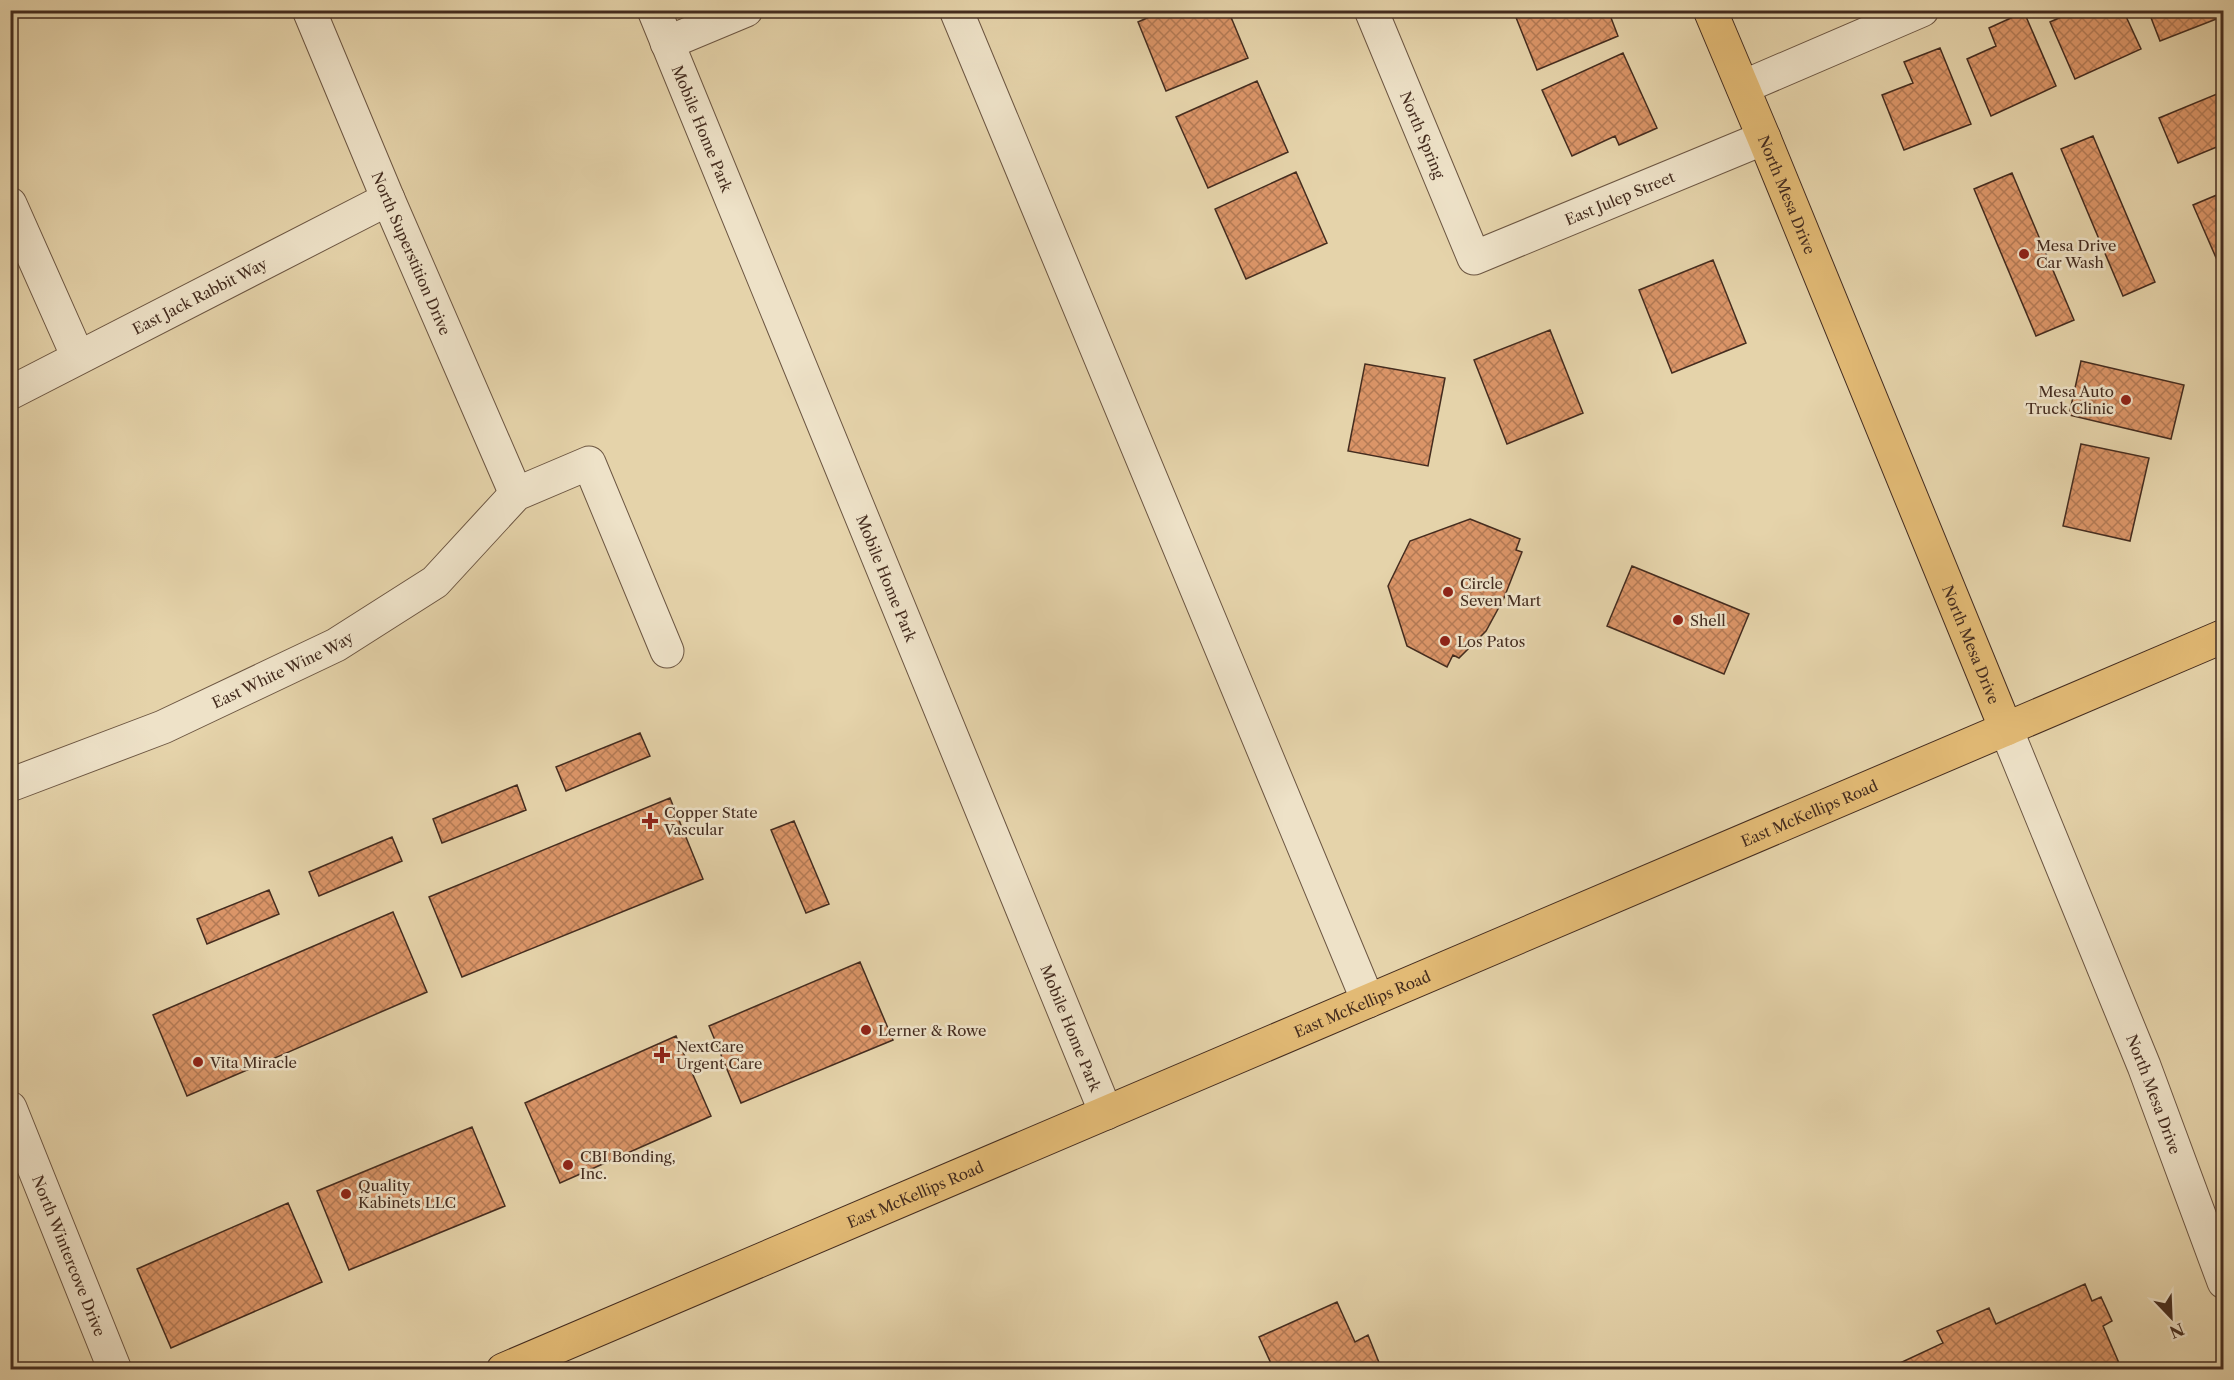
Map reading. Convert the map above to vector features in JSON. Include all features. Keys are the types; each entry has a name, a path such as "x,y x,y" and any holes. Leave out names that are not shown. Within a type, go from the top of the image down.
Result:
{"main road":[{"name":"North Mesa Drive","path":"1710,10 2006,729"},
{"name":"East McKellips Road","path":"503,1370 2223,636"}],"street":[{"name":"North Superstition Drive","path":"309,10 516,494"},
{"name":"Mobile Home Park","path":"654,10 1106,1113"},
{"path":"667,43 747,10"},
{"path":"956,10 1368,1001"},
{"name":"North Spring","path":"1371,10 1474,258"},
{"path":"1743,87 1922,10"},
{"name":"East Julep Street","path":"1474,258 1764,138"},
{"name":"East Jack Rabbit Way","path":"10,393 388,199"},
{"path":"10,204 78,357"},
{"path":"516,494 590,463 667,651"},
{"name":"East White Wine Way","path":"10,785 163,727 336,645 435,582 516,494"},
{"name":"North Mesa Drive","path":"2006,729 2144,1066 2223,1282"},
{"name":"North Wintercove Drive","path":"10,1108 115,1370"}],"building":[{"path":"1165,10 1228,10 1248,58 1166,91 1138,22"},
{"path":"1513,10 1608,10 1618,36 1537,70"},
{"path":"2077,10 2123,10 2141,49 2075,79 2050,22"},
{"path":"2148,10 2222,10 2224,16 2160,41"},
{"path":"2024,12 2056,86 1991,116 1967,59 1996,46 1989,28"},
{"path":"1940,48 1971,124 1904,150 1882,95 1913,83 1904,62"},
{"path":"1623,53 1657,128 1619,145 1615,136 1572,156 1542,90"},
{"path":"1257,81 1288,152 1208,188 1176,117"},
{"path":"2224,91 2224,144 2178,163 2159,118"},
{"path":"2093,136 2155,282 2123,296 2061,149"},
{"path":"1296,172 1327,243 1246,279 1215,209"},
{"name":"Mesa Drive Car Wash","path":"2012,173 2074,320 2036,336 1974,189"},
{"path":"2224,192 2224,276 2193,205"},
{"path":"1713,260 1746,343 1672,373 1639,290"},
{"path":"1550,330 1583,413 1507,444 1474,360"},
{"name":"Mesa Auto Truck Clinic","path":"2081,361 2184,385 2171,439 2069,415"},
{"path":"1365,364 1445,378 1428,466 1348,451"},
{"path":"2081,444 2149,458 2130,541 2063,526"},
{"name":"Circle Seven Mart","path":"1470,519 1520,539 1516,550 1522,552 1504,598 1486,631 1459,658 1453,655 1447,667 1407,646 1388,586 1410,541"},
{"name":"Shell","path":"1632,566 1749,614 1724,674 1607,626"},
{"path":"640,733 650,756 566,791 556,767"},
{"path":"517,785 526,810 442,843 433,819"},
{"path":"670,798 703,879 462,977 429,897"},
{"path":"794,821 829,904 806,913 771,830"},
{"path":"392,837 402,861 319,896 309,872"},
{"path":"269,890 279,914 207,944 197,919"},
{"path":"393,912 427,992 187,1096 153,1015"},
{"path":"860,962 893,1040 741,1103 709,1026"},
{"path":"676,1036 711,1116 560,1183 525,1103"},
{"path":"472,1127 505,1206 349,1270 317,1191"},
{"path":"288,1203 322,1282 171,1348 137,1269"},
{"path":"2085,1284 2092,1301 2101,1297 2112,1321 2103,1326 2122,1370 2100,1370 2099,1367 2094,1370 1885,1370 1943,1343 1937,1331 1989,1308 1996,1324"},
{"path":"1337,1302 1355,1342 1368,1335 1382,1370 1274,1370 1259,1337"}],"place":[{"name":"Mesa Drive Car Wash","path":"2024,254"},
{"name":"Mesa Auto Truck Clinic","path":"2126,400"},
{"name":"Circle Seven Mart","path":"1448,592"},
{"name":"Shell","path":"1678,620"},
{"name":"Los Patos","path":"1445,641"},
{"name":"Copper State Vascular","path":"650,821"},
{"name":"Lerner & Rowe","path":"866,1030"},
{"name":"NextCare Urgent Care","path":"662,1055"},
{"name":"Vita Miracle","path":"198,1062"},
{"name":"CBI Bonding, Inc.","path":"568,1165"},
{"name":"Quality Kabinets LLC","path":"346,1194"}]}
